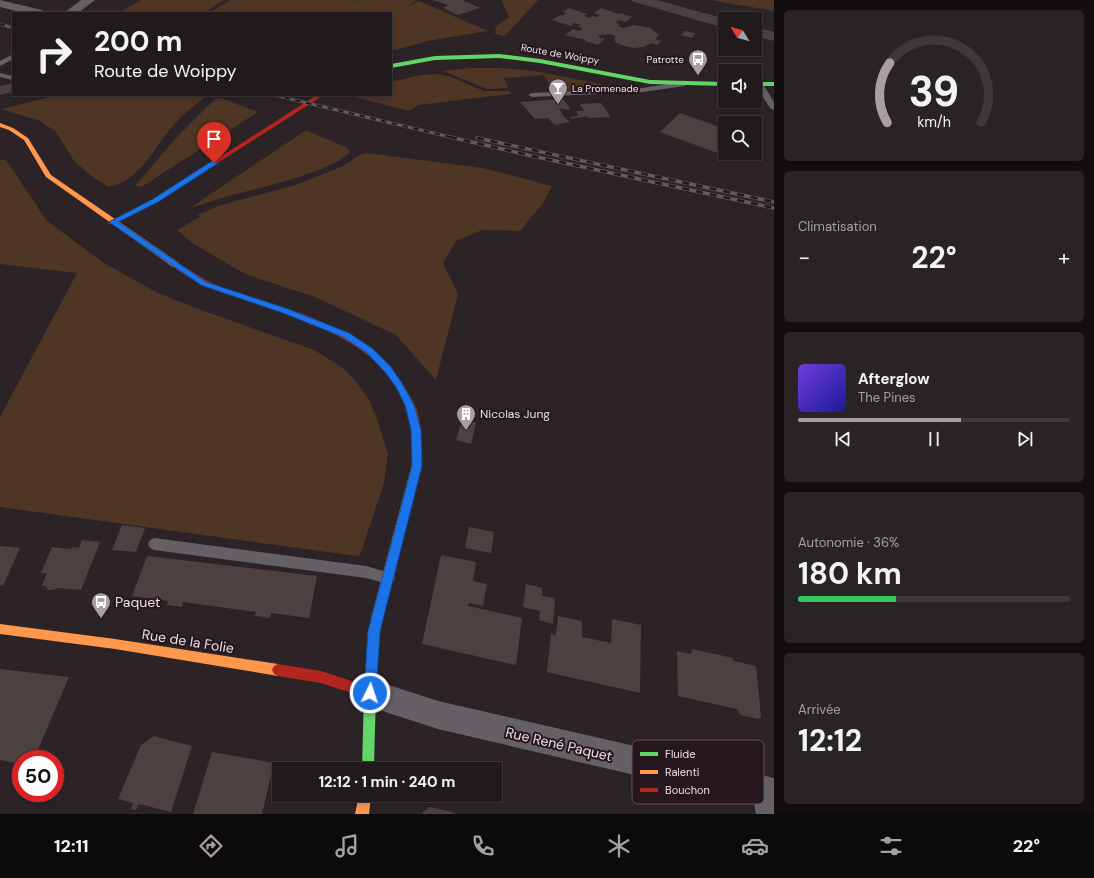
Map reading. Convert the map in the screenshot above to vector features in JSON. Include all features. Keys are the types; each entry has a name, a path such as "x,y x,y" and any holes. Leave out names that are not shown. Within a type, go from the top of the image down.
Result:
{"main road":[{"name":"Route de Woippy","path":"392,66 435,58 499,56 540,60 650,82 718,84"},
{"path":"762,84 774,84"},
{"path":"112,222 156,200 319,96"},
{"path":"0,125 27,138 34,148 48,176 112,222 204,284 286,311 346,335 370,351 388,370 399,385 410,405 416,430 417,466 374,631 370,693 368,762"},
{"name":"Rue de la Folie","path":"0,629 115,644 321,677 370,693"},
{"path":"362,814 364,802"}],"street":[{"path":"71,12 89,0"},
{"path":"0,3 34,12"},
{"name":"Rue René Paquet","path":"370,693 438,716 632,764"}],"lane":[{"path":"0,64 12,57"},
{"path":"0,75 12,78"},
{"path":"532,95 642,90 684,84"},
{"path":"762,91 774,108"},
{"path":"154,544 366,572 388,578"}],"shaded area":[{"path":"141,0 224,0 206,12 121,12"},
{"path":"231,0 353,0 359,2 355,0 417,0 404,8 419,1 488,31 428,41 392,51 392,12 211,12"},
{"path":"501,0 538,0 505,36 495,34 496,26 509,17"},
{"path":"710,0 774,0 774,11"},
{"path":"470,68 500,68 535,71 621,88 553,91 544,75 504,78 508,88 487,89 443,71"},
{"path":"437,74 451,77 484,91 509,91 511,94 418,105 409,111 351,96 392,96 392,82 420,75"},
{"path":"54,96 207,96 181,117 150,158 132,176 109,187 94,178 74,161 56,132 40,121 1,109"},
{"path":"221,98 258,112 143,186 139,187 135,185 173,141 212,102"},
{"path":"306,130 347,148 350,152 341,159 312,173 190,208"},
{"path":"366,153 483,168 552,186 543,203 520,231 482,230 456,241 443,263 458,294 436,380 396,335 315,297 245,274 194,244 177,230 200,217 198,215 221,205 296,185 343,166 361,154"},
{"path":"0,160 6,160 47,221 104,263 156,292 190,306 314,350 343,368 358,384 369,400 376,416 388,454 384,483 360,555 356,556 0,507 0,417 77,273 0,264"}],"building":[{"path":"432,0 462,0 480,8 458,15 443,8 448,5"},
{"path":"657,0 718,17 718,26 631,1"},
{"path":"569,8 587,14 584,16 590,18 592,16 597,17 600,15 594,13 601,8 632,17 626,22 619,20 616,23 620,24 618,26 624,28 634,25 650,28 659,35 655,40 661,41 657,45 651,43 644,47 633,48 618,44 615,41 615,36 608,34 602,34 598,37 605,39 598,45 585,41 586,40 565,35 573,29 579,31 583,28 578,27 581,25 574,23 571,26 552,20 560,15 562,16 566,13 563,12"},
{"path":"762,29 774,32 774,41 762,38"},
{"path":"684,31 695,33 692,38 681,35"},
{"path":"12,83 12,92 0,95 0,86"},
{"path":"563,99 570,108 569,110 559,108 564,117 570,122 555,125 548,118 535,119 520,102"},
{"path":"601,103 611,117 588,118 587,116 571,119 570,117 579,116 576,111 584,111 580,104"},
{"path":"680,113 718,127 718,153 660,132"},
{"name":"Nicolas Jung","path":"462,420 476,423 471,444 456,440"},
{"path":"122,525 145,528 136,552 112,550"},
{"path":"469,527 494,532 491,553 465,548"},
{"path":"82,540 100,542 81,590 58,588 48,590 46,586 42,586 47,573 41,573 52,547 71,549 72,547 79,548"},
{"path":"0,546 20,548 3,586 0,585"},
{"path":"441,555 476,562 473,581 487,584 483,606 469,603 468,606 522,618 516,665 422,644"},
{"path":"147,556 317,576 309,618 271,613 270,618 255,616 256,612 183,602 182,607 167,605 168,601 132,596"},
{"path":"526,584 542,588 542,596 555,598 553,624 539,620 540,611 523,607"},
{"path":"558,616 582,621 582,637 611,643 612,619 641,625 640,693 547,672 551,634 556,635"},
{"path":"692,649 733,658 734,661 756,666 761,717 758,719 741,715 737,709 678,696 677,651 691,654"},
{"path":"0,669 69,677 38,750 12,750 12,762 0,760"},
{"path":"154,736 192,746 171,812 139,804 136,810 131,809 133,803 118,799 141,745"},
{"path":"212,752 272,763 272,772 262,814 193,814"},
{"path":"430,807 455,814 423,814 423,812"}],"railway":[{"path":"0,24 12,28"},
{"path":"278,96 454,138"},
{"path":"450,137 774,208"},
{"path":"477,138 774,202"}],"traffic: fast":[{"path":"392,66 435,58 499,56 540,61 650,82 718,84"},
{"path":"762,84 774,84"},
{"path":"368,762 370,693 374,631 377,618"}],"traffic: slow":[{"path":"0,125 11,129 26,139 48,176 176,265"},
{"path":"377,618 417,464"},
{"path":"0,629 115,644 278,670"},
{"path":"362,814 364,802"}],"traffic: jam":[{"path":"112,222 156,200 319,96"},
{"path":"176,265 197,279 218,289 291,312 339,332 361,345 380,361 397,380 410,404 413,411 415,426 417,464"},
{"path":"278,670 321,677 370,693"}],"place":[{"name":"Patrotte","path":"698,76"},
{"name":"La Promenade","path":"558,105"},
{"name":"Nicolas Jung","path":"466,431"},
{"name":"Paquet","path":"101,619"}],"route":[{"path":"214,163 156,200 112,222 204,284 286,311 346,335 370,351 388,370 399,385 410,405 416,430 417,466 374,631 370,693"}]}
